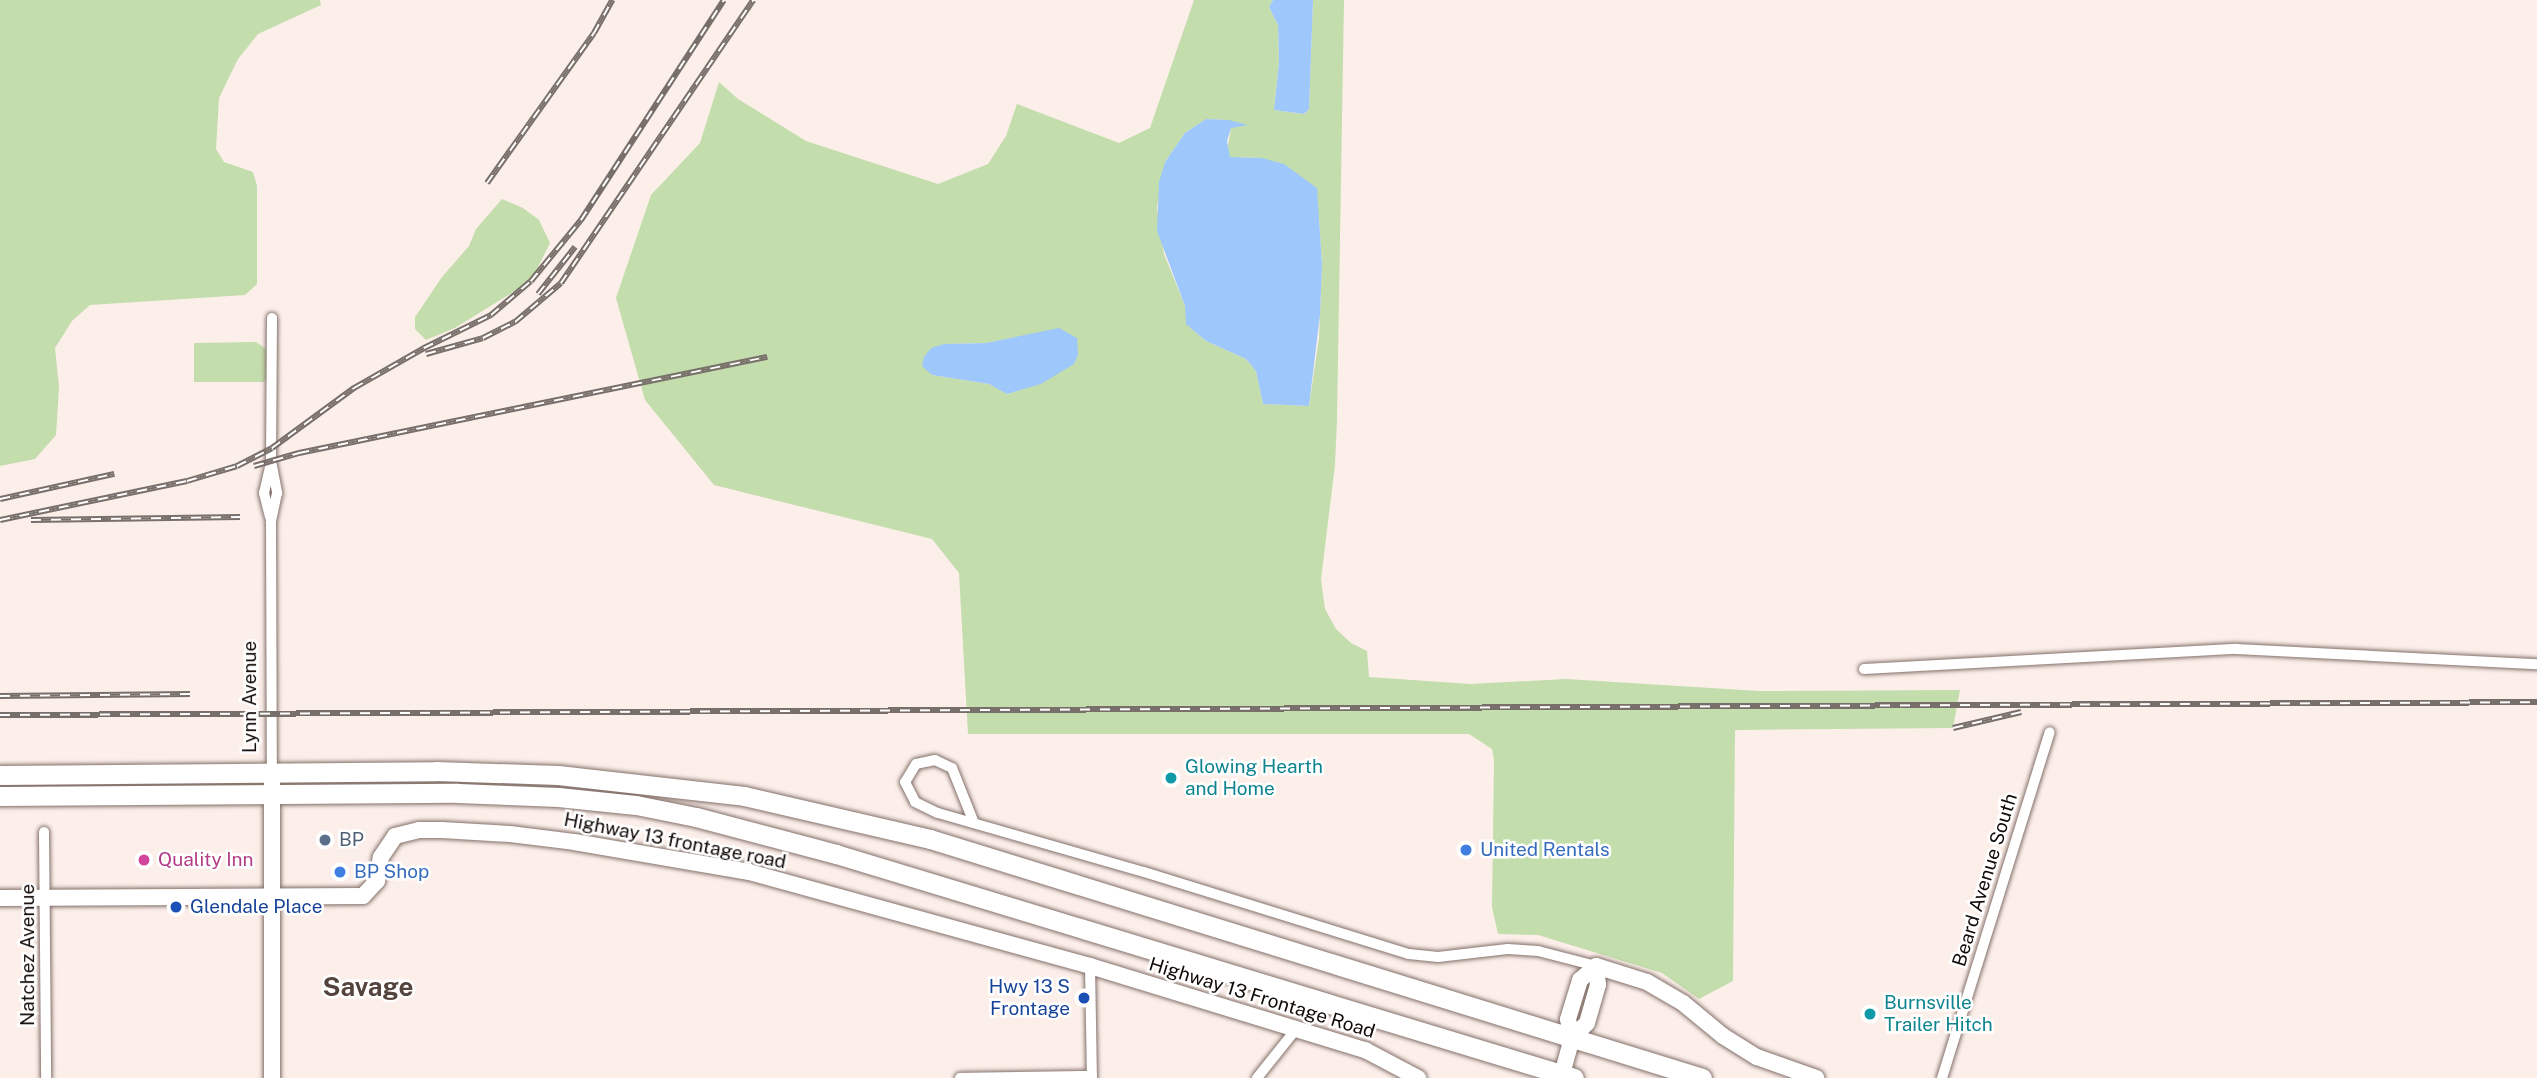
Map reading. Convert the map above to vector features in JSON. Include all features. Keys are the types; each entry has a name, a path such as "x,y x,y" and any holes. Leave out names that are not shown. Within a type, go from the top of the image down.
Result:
{"highway":[{"path":"0,775 436,771 558,775 744,796 930,839 1702,1078"},
{"path":"0,796 458,793 558,797 636,805 696,817 836,854 1563,1077"}],"street":[{"name":"Lynn Avenue","path":"272,318 271,466 277,493 271,522 272,1078"},
{"path":"1864,669 2236,649 2537,664"},
{"name":"Beard Avenue South","path":"1942,1078 2050,732"},
{"path":"974,823 952,768 935,760 916,764 905,782 915,802 974,823 1409,954 1438,957 1507,949 1538,951 1595,966 1647,982 1683,1003 1723,1036 1757,1057 1816,1078"},
{"name":"Highway 13 frontage road","path":"271,897 365,896 377,881 381,857 395,836 419,830 510,834 575,842 749,872 1090,966"},
{"name":"Natchez Avenue","path":"44,832 46,1078"},
{"path":"0,898 271,897"},
{"path":"961,1078 1092,1077 1090,966"},
{"name":"Highway 13 Frontage Road","path":"1090,966 1365,1050 1418,1078"},
{"path":"1563,1077 1572,1038 1568,1019 1580,980 1595,966"},
{"path":"1256,1078 1297,1028"}],"green space":[{"path":"0,0 320,0 321,5 258,34 238,59 219,98 216,149 224,162 253,172 257,186 257,284 245,295 90,305 72,321 55,348 59,387 56,435 35,459 0,466"},
{"path":"1194,0 1273,0 1269,7 1278,25 1279,62 1274,110 1304,114 1309,109 1313,0 1344,0 1337,419 1335,465 1321,579 1325,609 1336,629 1351,643 1367,651 1369,677 1470,684 1566,679 1759,691 1960,690 1953,728 1735,730 1733,981 1699,999 1662,973 1538,935 1498,934 1492,907 1494,760 1492,749 1469,734 968,734 959,573 932,539 714,485 645,400 616,298 651,195 700,143 719,82 738,99 806,141 938,184 988,164 1006,136 1017,104 1119,143 1150,128","holes":["1206,119 1229,120 1231,128 1227,151 1230,157 1262,158 1319,219 1322,264 1319,338 1309,406 1263,404 1256,371 1246,359 1206,341 1187,324 1185,306 1164,254 1157,208 1165,162 1185,133","1038,333 1022,389 1008,394 989,384 932,375 944,344 986,343"]},
{"path":"502,199 523,208 539,220 550,243 531,281 455,328 426,340 415,329 415,317 442,277 469,246 476,229"},
{"path":"256,342 266,349 268,375 264,382 194,382 194,343"}],"water":[{"path":"1273,0 1313,0 1309,109 1304,114 1274,110 1279,62 1278,25 1269,7"},
{"path":"1206,119 1229,120 1248,125 1231,128 1227,141 1230,157 1262,158 1284,164 1317,188 1322,264 1320,315 1309,406 1263,404 1256,371 1246,359 1206,341 1186,324 1185,306 1157,231 1159,182 1165,162 1185,133"},
{"path":"1059,328 1077,338 1078,355 1074,364 1041,384 1007,394 989,384 932,375 922,366 924,357 931,348 944,344 986,343"}],"railway":[{"path":"487,183 594,33 612,0"},
{"path":"0,520 187,481 237,466 272,448 354,388 424,348 491,315 531,281 581,220 724,0"},
{"path":"426,354 483,338 515,322 561,283 753,0"},
{"path":"538,294 575,247"},
{"path":"254,466 299,453 767,357"},
{"path":"0,499 114,474"},
{"path":"31,520 240,517"},
{"path":"0,696 190,694"},
{"path":"0,715 2537,702"},
{"path":"1953,728 2021,712"}],"place":[{"name":"Glowing Hearth and Home","path":"1171,778"},
{"name":"BP","path":"325,840"},
{"name":"United Rentals","path":"1466,850"},
{"name":"Quality Inn","path":"144,860"},
{"name":"BP Shop","path":"340,872"},
{"name":"Glendale Place","path":"176,907"},
{"name":"Hwy 13 S Frontage","path":"1084,998"},
{"name":"Burnsville Trailer Hitch","path":"1870,1014"}],"district":[{"name":"Savage","path":"368,987"}]}
